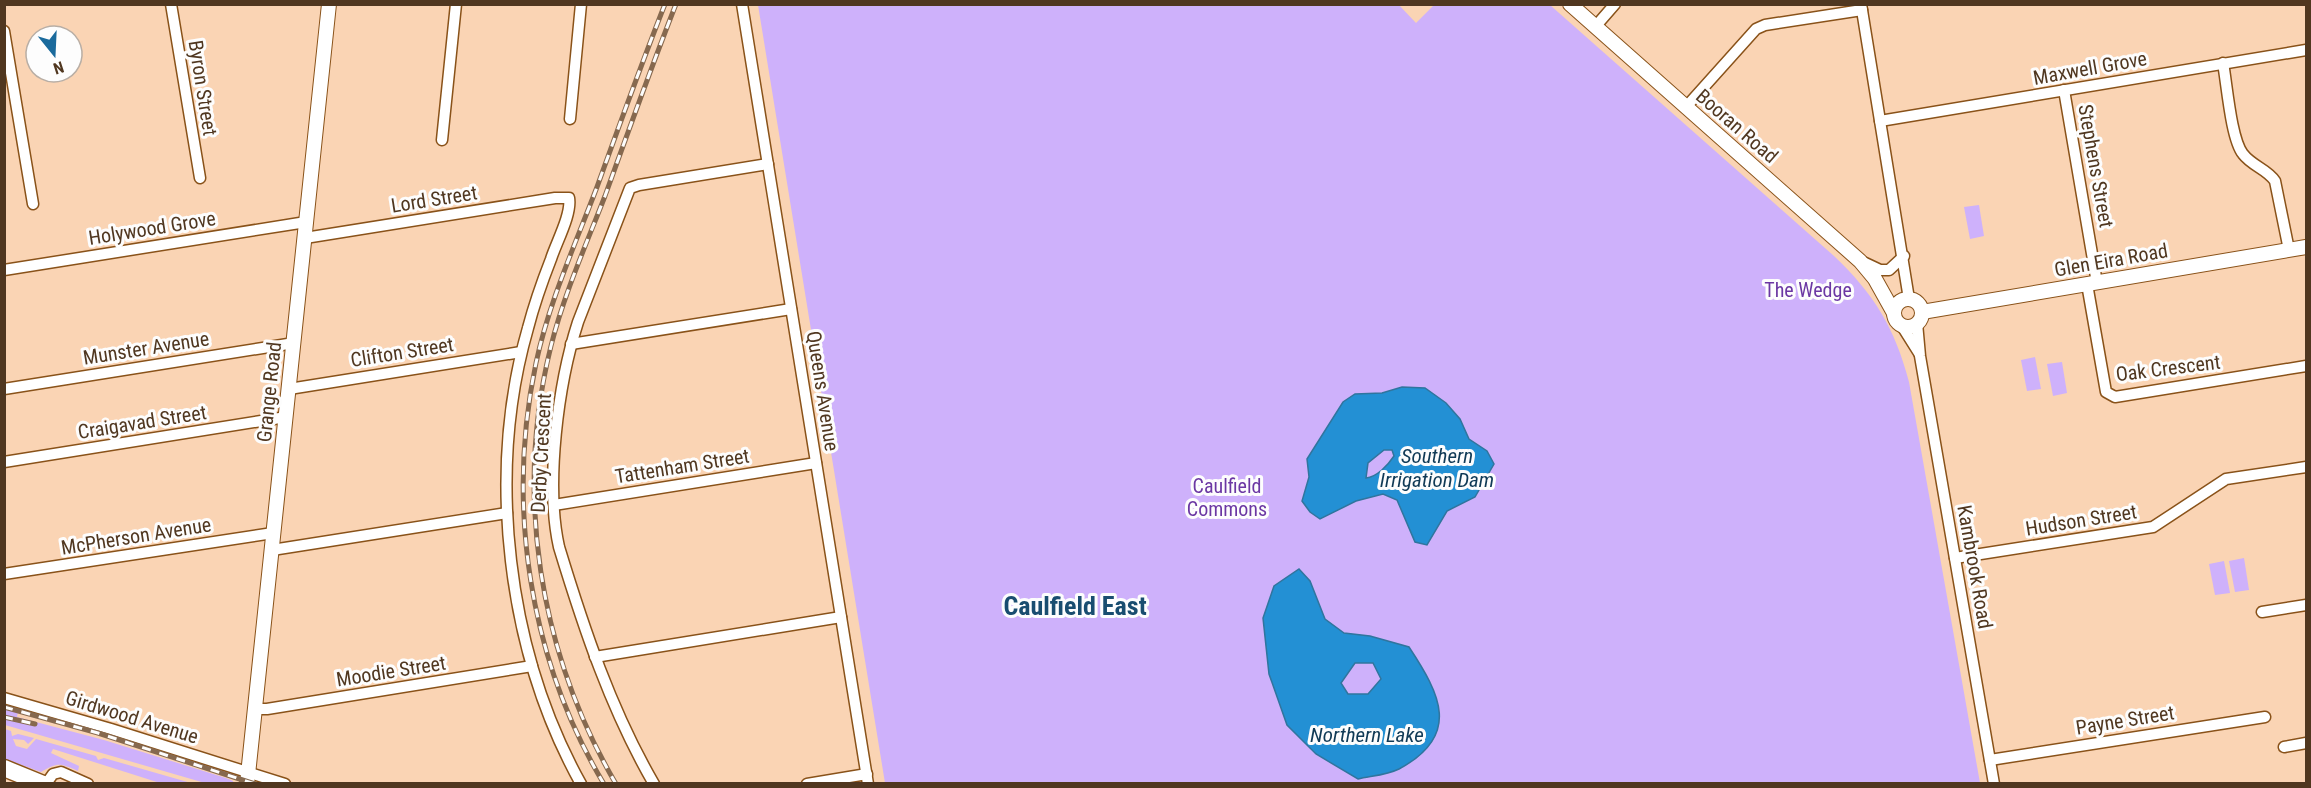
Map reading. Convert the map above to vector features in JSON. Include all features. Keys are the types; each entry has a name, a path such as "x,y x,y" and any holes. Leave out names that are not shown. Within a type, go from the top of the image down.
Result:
{"highway":[{"path":"4,768 45,783"}],"main road":[{"name":"Grange Road","path":"248,778 329,4"},
{"name":"Booran Road","path":"1570,4 1860,261 1875,279 1894,312"},
{"name":"Glen Eira Road","path":"1920,317 2092,284 2307,247"},
{"name":"Booran Road","path":"1875,279 1907,299"},
{"path":"1907,299 1919,304 1920,317 1910,326 1902,326 1897,321 1894,312 1897,304 1907,299"}],"street":[{"name":"Byron Street","path":"171,4 200,178"},
{"path":"442,140 456,4"},
{"path":"570,119 580,4"},
{"name":"Queens Avenue","path":"742,4 868,779"},
{"path":"1595,27 1615,4"},
{"path":"1686,107 1756,29 1861,7 1904,256 1907,299"},
{"path":"4,32 33,204"},
{"name":"Maxwell Grove","path":"1880,121 2307,50"},
{"path":"2223,63 2237,143 2248,159 2268,172 2276,181 2289,250"},
{"name":"Stephens Street","path":"2064,90 2092,284"},
{"name":"Derby Crescent","path":"654,783 621,722 595,657 559,548 554,505 559,415 571,344 630,188 768,164"},
{"name":"Lord Street","path":"304,238 555,198 569,198 568,214 536,300 522,352"},
{"name":"Holywood Grove","path":"4,270 306,222"},
{"path":"1860,261 1884,271 1893,268 1904,256"},
{"name":"Oak Crescent","path":"2092,284 2106,392 2115,397 2307,366"},
{"path":"571,344 791,309"},
{"name":"Kambrook Road","path":"1920,317 1920,356 1994,783"},
{"name":"Kambrook Road","path":"1902,326 1920,356"},
{"name":"Munster Avenue","path":"4,389 294,343"},
{"path":"522,352 514,388 509,434 507,513 514,584 532,666 554,729 581,783"},
{"name":"Clifton Street","path":"289,389 522,352"},
{"name":"Craigavad Street","path":"4,462 286,417"},
{"name":"Tattenham Street","path":"554,505 816,463"},
{"name":"Hudson Street","path":"1955,558 2153,527 2226,479 2307,466"},
{"path":"272,550 507,513"},
{"name":"McPherson Avenue","path":"4,574 273,533"},
{"path":"2262,612 2307,605"},
{"path":"595,657 841,617"},
{"name":"Moodie Street","path":"255,709 279,708 532,666"},
{"name":"Girdwood Avenue","path":"4,698 111,729 248,778 285,783"},
{"name":"Payne Street","path":"1990,760 2265,717"},
{"path":"2284,747 2307,743"},
{"path":"45,783 53,774 61,772 88,783"},
{"path":"807,783 868,779"}],"green space":[{"path":"1398,4 1416,23 1434,5 1550,5 1834,256 1872,298 1890,328 1909,382 1980,783 885,783 758,5"},
{"path":"1979,205 1984,236 1970,239 1964,207"},
{"path":"2035,357 2041,389 2027,391 2021,360"},
{"path":"2062,362 2067,393 2053,396 2047,364"},
{"path":"2244,558 2249,590 2235,592 2229,561"},
{"path":"2224,561 2230,593 2215,595 2209,564"},
{"path":"4,703 234,774 234,778 86,730 18,712 17,717 104,740 226,778 233,783 205,783 5,725"},
{"path":"5,729 11,731 12,736 18,734 34,738 28,744 24,740 13,739 16,746 27,749 36,739 96,756 98,760 104,758 191,783 160,783 53,749 51,753 79,766 78,771 59,765 51,766 41,772 5,759"}],"water":[{"name":"Southern Irrigation Dam","path":"1402,387 1425,388 1446,403 1460,419 1469,439 1487,451 1494,464 1475,497 1447,511 1427,545 1415,542 1397,500 1383,494 1356,501 1320,519 1310,512 1302,501 1309,477 1307,459 1343,402 1355,394 1382,393","holes":["1384,450 1392,450 1394,456 1385,467 1366,478 1368,463"]},
{"name":"Northern Lake","path":"1299,569 1310,581 1325,619 1344,633 1370,636 1409,647 1429,681 1436,697 1439,713 1438,728 1432,742 1419,756 1394,771 1358,779 1316,754 1287,725 1269,674 1263,618 1274,586","holes":["1355,663 1373,663 1381,679 1368,694 1348,694 1341,683"]}],"railway":[{"path":"604,784 578,736 558,685 542,633 531,580 525,526 523,471 527,417 541,340 555,296 665,4"},
{"path":"616,784 590,733 568,681 552,626 541,571 535,515 535,458 540,402 556,327 676,4"},
{"path":"4,707 98,733 255,784"},
{"path":"4,717 35,724"}],"district":[{"name":"Caulfield East","path":"1075,606"}],"park label":[{"name":"The Wedge","path":"1808,290"},
{"name":"Caulfield Commons","path":"1227,498"}]}
